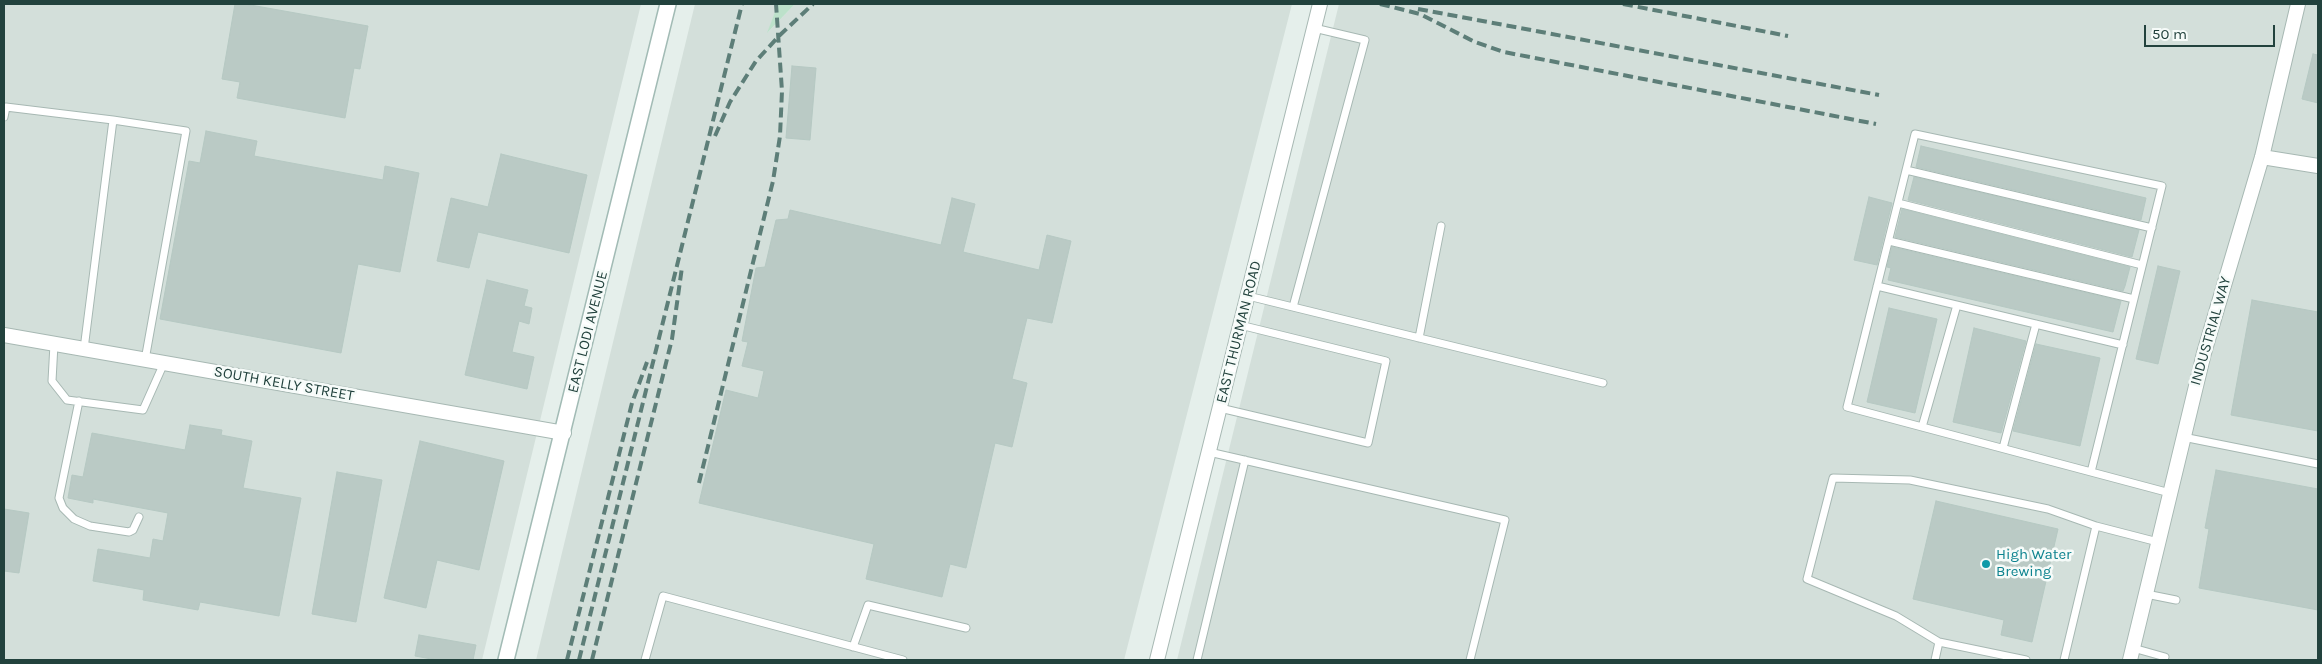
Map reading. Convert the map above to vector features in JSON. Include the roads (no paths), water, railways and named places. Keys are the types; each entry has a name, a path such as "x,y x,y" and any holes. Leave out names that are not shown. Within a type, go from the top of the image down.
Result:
{"street":[{"name":"EAST LODI AVENUE","path":"506,660 564,432 668,4"},
{"name":"EAST THURMAN ROAD","path":"1157,660 1320,4"},
{"name":"INDUSTRIAL WAY","path":"2131,654 2204,353 2262,157 2298,4"},
{"path":"2262,157 2318,163"},
{"name":"SOUTH KELLY STREET","path":"4,335 564,432"}],"lane":[{"path":"1293,307 1364,40 1314,28"},
{"path":"4,117 6,107 186,131 146,360"},
{"path":"84,350 113,120"},
{"path":"2091,472 2162,186 1915,134 1846,407 2170,493"},
{"path":"1906,170 2152,228"},
{"path":"1898,203 2142,265"},
{"path":"1419,338 1440,226"},
{"path":"1889,241 2134,299"},
{"path":"1877,286 2123,345"},
{"path":"1248,296 1603,383"},
{"path":"1922,427 1957,305"},
{"path":"2003,448 2036,324"},
{"path":"1220,408 1368,443 1386,361 1240,325"},
{"path":"54,344 52,381 67,400 143,410 164,363"},
{"path":"79,401 59,498 63,508 74,520 90,526 129,532 134,530 139,517"},
{"path":"2183,437 2318,464"},
{"path":"1209,452 1505,520 1470,660"},
{"path":"1196,660 1246,460"},
{"path":"2026,660 1939,642 1896,616 1807,579 1832,478 1910,480 2048,509 2096,526 2158,542"},
{"path":"2064,660 2096,526"},
{"path":"2146,594 2176,600"},
{"path":"645,660 663,596 903,660"},
{"path":"853,647 868,605 966,628"},
{"path":"1935,660 1939,642"},
{"path":"2131,654 2165,657"}],"railway":[{"path":"579,660 742,4"},
{"path":"699,483 773,181 780,136 782,91 776,4"},
{"path":"715,136 730,102 756,61 813,4"},
{"path":"1380,4 1420,14 1475,42 1504,52 1876,124"},
{"path":"1623,4 1788,36"},
{"path":"1418,9 1879,95"},
{"path":"592,660 672,339 682,267"},
{"path":"567,660 632,403 647,362"}],"place":[{"name":"High Water Brewing","path":"1986,564"}]}
